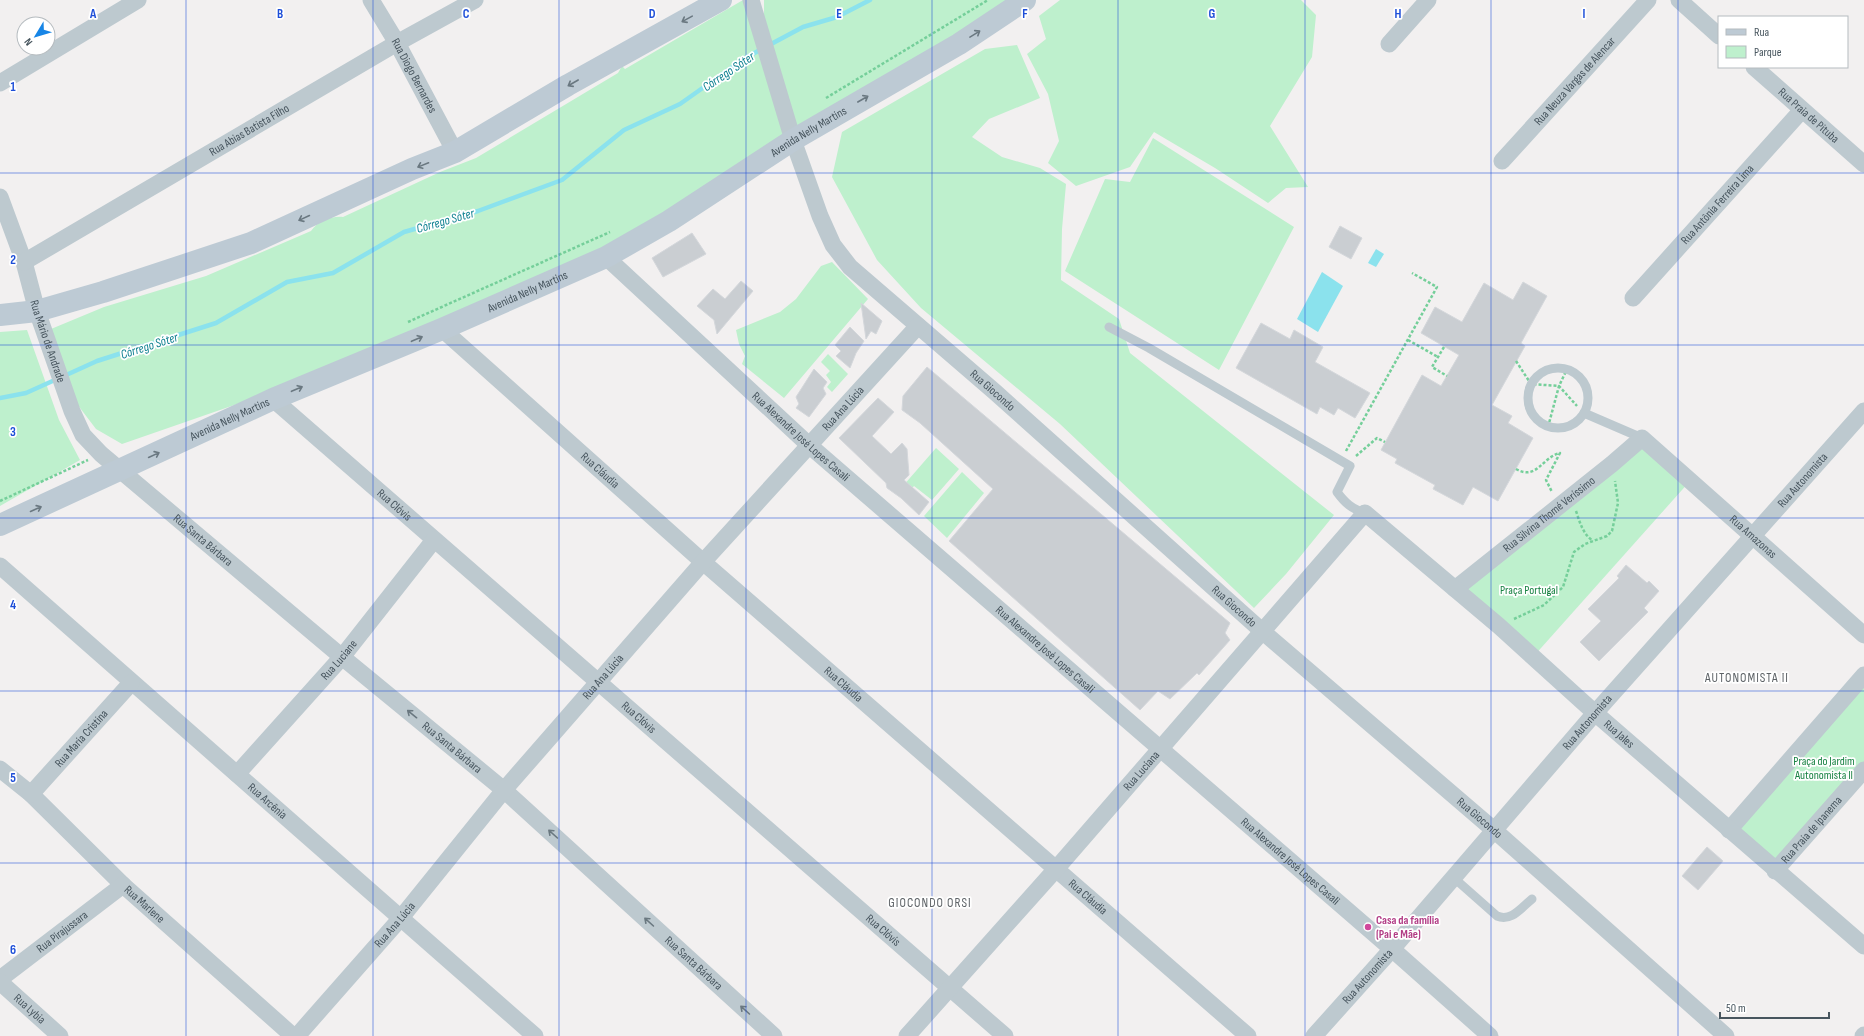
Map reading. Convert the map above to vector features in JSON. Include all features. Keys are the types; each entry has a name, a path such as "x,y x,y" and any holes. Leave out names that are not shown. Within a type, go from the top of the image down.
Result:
{"main road":[{"path":"0,315 36,311 103,292 251,243 412,169 455,152 568,85 721,0"},
{"name":"Avenida Nelly Martins","path":"0,525 273,399 442,329 606,257 669,221 793,140 959,44 1025,0"}],"street":[{"path":"0,83 138,0"},
{"name":"Rua Diogo Bernardes","path":"371,0 397,43 455,152"},
{"name":"Rua Abias Batista Filho","path":"24,262 397,43 475,0"},
{"name":"Rua Giocondo","path":"751,0 793,140 832,246 850,267 1262,631 1494,830 1726,1036"},
{"path":"1389,44 1428,0"},
{"name":"Rua Neuza Vargas de Alencar","path":"1502,161 1648,0"},
{"path":"1679,0 1718,35"},
{"name":"Rua Praia de Pituba","path":"1755,68 1864,164"},
{"name":"Rua Antônia Ferreira Lima","path":"1633,298 1802,110"},
{"name":"Rua Mário de Andrade","path":"0,197 24,262 36,311 72,411 83,435 101,454 120,470"},
{"name":"Rua Alexandre José Lopes Casali","path":"606,257 810,446 1392,949 1490,1036"},
{"name":"Rua Ana Lúcia","path":"297,1036 400,919 504,790 703,562 918,326"},
{"name":"Rua Cláudia","path":"442,329 703,562 1248,1036"},
{"name":"Rua Clóvis","path":"273,399 598,683 950,986 1005,1036"},
{"name":"Rua Autonomista","path":"1314,1036 1454,878 1594,713 1751,537 1863,415"},
{"name":"Rua Silvina Thomé Veríssimo","path":"1455,589 1612,464 1642,438"},
{"name":"Rua Amazonas","path":"1642,438 1751,537 1864,636"},
{"name":"Rua Santa Bárbara","path":"120,470 342,657 504,790 774,1036"},
{"name":"Rua Luciana","path":"907,1036 950,986 1056,869 1262,631 1370,517"},
{"name":"Rua Jales","path":"1370,517 1499,626 1594,713 1775,871 1864,946"},
{"name":"Rua Luciane","path":"237,774 342,657 434,540"},
{"name":"Rua Arcênia","path":"0,566 131,683 237,774 400,919 535,1036"},
{"path":"1729,830 1864,675"},
{"name":"Rua Maria Cristina","path":"31,794 131,683"},
{"name":"Rua Marlene","path":"0,768 31,794 123,885 293,1036"},
{"name":"Rua Praia de Ipanema","path":"1775,871 1864,770"},
{"name":"Rua Pirajussara","path":"0,980 123,885"},
{"name":"Rua Lybia","path":"0,980 60,1036"}],"lane":[{"path":"1109,327 1149,348 1350,466 1337,492 1345,503 1354,510 1370,517"},
{"path":"1555,368 1567,369 1577,375 1585,385 1588,396 1587,408 1581,418 1572,426 1560,429 1548,427 1538,422 1530,412 1527,401 1528,389 1534,378 1544,371 1555,368"},
{"path":"1584,413 1642,438"},
{"path":"1454,878 1497,916 1503,919 1509,918 1532,899"}],"path":[{"path":"821,101 988,0"},
{"path":"401,325 614,230"},
{"path":"1346,451 1438,287 1412,273"},
{"path":"1408,340 1438,357"},
{"path":"1444,347 1432,367 1447,376"},
{"path":"1516,361 1532,384 1559,386 1584,413"},
{"path":"1548,427 1559,386 1567,369"},
{"path":"1324,452 1346,451 1356,457 1377,438 1385,442"},
{"path":"1516,469 1523,474 1532,472 1560,453 1546,480 1566,501 1588,538 1593,542"},
{"path":"0,501 101,454"},
{"path":"1499,626 1544,605 1563,587 1574,552 1585,544 1607,536 1612,531 1618,503 1612,464"}],"green space":[{"path":"743,0 764,23 764,0 1012,0 605,251 269,393 122,444 96,429 77,404 51,329 104,307 206,276 311,231 317,224 325,220 334,217 343,217 440,172 476,158 618,73 622,66 625,69"},
{"path":"1060,0 1301,0 1316,15 1312,57 1270,126 1308,187 1286,188 1268,203 1215,168 1154,132 1130,167 1076,186 1048,163 1059,141 1048,94 1027,54 1046,39 1039,16"},
{"path":"1017,45 1040,98 989,119 972,137 1002,157 1040,168 1066,184 1062,229 1061,280 1119,319 1130,353 1334,515 1286,574 1254,608 1060,424 921,308 877,260 832,177 842,132 985,49"},
{"path":"1153,138 1294,227 1219,370 1065,271 1105,179 1130,182"},
{"path":"832,262 868,299 784,398 742,364 745,356 739,344 736,330 780,312 796,299 821,266"},
{"path":"27,330 59,420 80,460 0,506 0,332"},
{"path":"828,354 848,374 832,392 827,387 831,382 826,375 830,371 821,362"},
{"name":"Praça Portugal","path":"1642,438 1690,481 1533,657 1455,589"},
{"path":"936,448 959,469 932,500 914,486 903,499 896,494"},
{"path":"962,472 984,493 947,538 924,516"},
{"name":"Praça do Jardim Autonomista II","path":"1864,675 1864,770 1775,871 1729,830"}],"water":[{"path":"1376,249 1384,254 1376,267 1368,263"},
{"path":"1322,272 1343,286 1318,332 1297,319"}],"building":[{"path":"1340,226 1362,238 1351,259 1329,247"},
{"path":"692,233 706,254 663,277 652,258"},
{"path":"741,281 753,291 717,334 714,320 697,306 713,289 725,299"},
{"path":"1523,282 1547,296 1521,343 1525,346 1492,405 1512,416 1508,423 1533,438 1498,501 1473,487 1463,505 1433,489 1435,485 1395,463 1397,459 1381,450 1422,375 1441,386 1459,355 1421,333 1435,307 1462,322 1484,283 1513,300"},
{"path":"861,303 882,321 876,334 871,331 866,339"},
{"path":"1261,323 1290,339 1294,330 1323,347 1315,362 1370,393 1355,418 1338,408 1334,415 1320,407 1317,414 1236,368"},
{"path":"850,327 864,341 856,353 850,368 836,356 841,351 835,345"},
{"path":"927,367 1230,623 1225,633 1230,640 1199,675 1197,673 1170,699 1158,691 1140,710 949,541 993,489 920,423 902,410 903,396"},
{"path":"814,369 827,382 823,388 826,394 809,417 796,408 799,404 796,397"},
{"path":"878,398 894,412 872,436 891,454 902,443 907,449 909,475 904,480 929,502 919,515 901,498 887,488 886,483 839,438"},
{"path":"1626,565 1647,583 1649,581 1659,591 1644,608 1648,612 1599,661 1580,642 1601,621 1588,609 1619,578 1617,576"},
{"path":"1707,847 1723,861 1698,890 1682,876"}],"waterway":[{"name":"Córrego Sóter","path":"64,376 97,361 216,323 287,282 333,273 404,232 478,211 562,180 624,130 680,104 745,58 803,27 837,17 870,0"},
{"name":"Córrego Sóter","path":"0,398 26,393 57,379"}],"place":[{"name":"Casa da família (Pai e Mãe)","path":"1368,927"}],"district":[{"name":"AUTONOMISTA II","path":"1747,677"},
{"name":"GIOCONDO ORSI","path":"930,902"}]}
